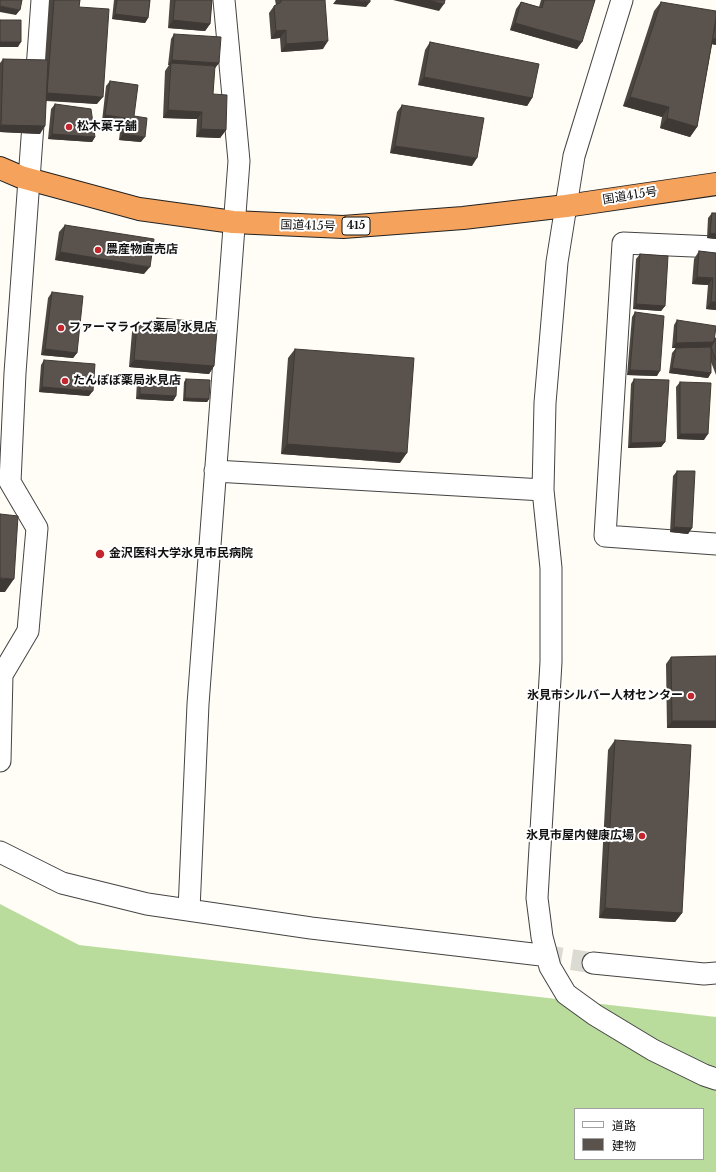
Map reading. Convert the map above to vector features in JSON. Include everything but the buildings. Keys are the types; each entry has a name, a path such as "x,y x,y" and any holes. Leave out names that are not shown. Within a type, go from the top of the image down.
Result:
{"highway":[{"name":"国道415号","path":"0,168 30,180 139,209 233,222 342,227 463,218 566,206 716,184"}],"street":[{"path":"0,761 2,675 28,631 37,528 10,482 7,372 30,180 42,0"},
{"path":"189,910 198,704 233,222 239,161 224,0"},
{"path":"622,0 574,156 557,262 545,403 543,490 551,568 551,662 538,898 542,937 550,967 566,994 595,1016 653,1050 704,1075 716,1078"},
{"path":"716,247 623,243 605,536 716,544"},
{"path":"215,471 543,490"},
{"path":"0,852 62,883 147,904 311,928 541,955"},
{"path":"594,963 704,974 716,973"}],"green space":[{"path":"0,904 79,945 716,1017 716,1172 0,1172"}],"tunnel":[{"path":"541,955 593,963"}],"place":[{"name":"松木菓子舗","path":"69,127"},
{"name":"農産物直売店","path":"98,250"},
{"name":"ファーマライズ薬局 氷見店","path":"61,328"},
{"name":"たんぽぽ薬局氷見店","path":"65,381"},
{"name":"金沢医科大学氷見市民病院","path":"100,554"},
{"name":"氷見市シルバー人材センター","path":"691,696"},
{"name":"氷見市屋内健康広場","path":"642,836"}]}
